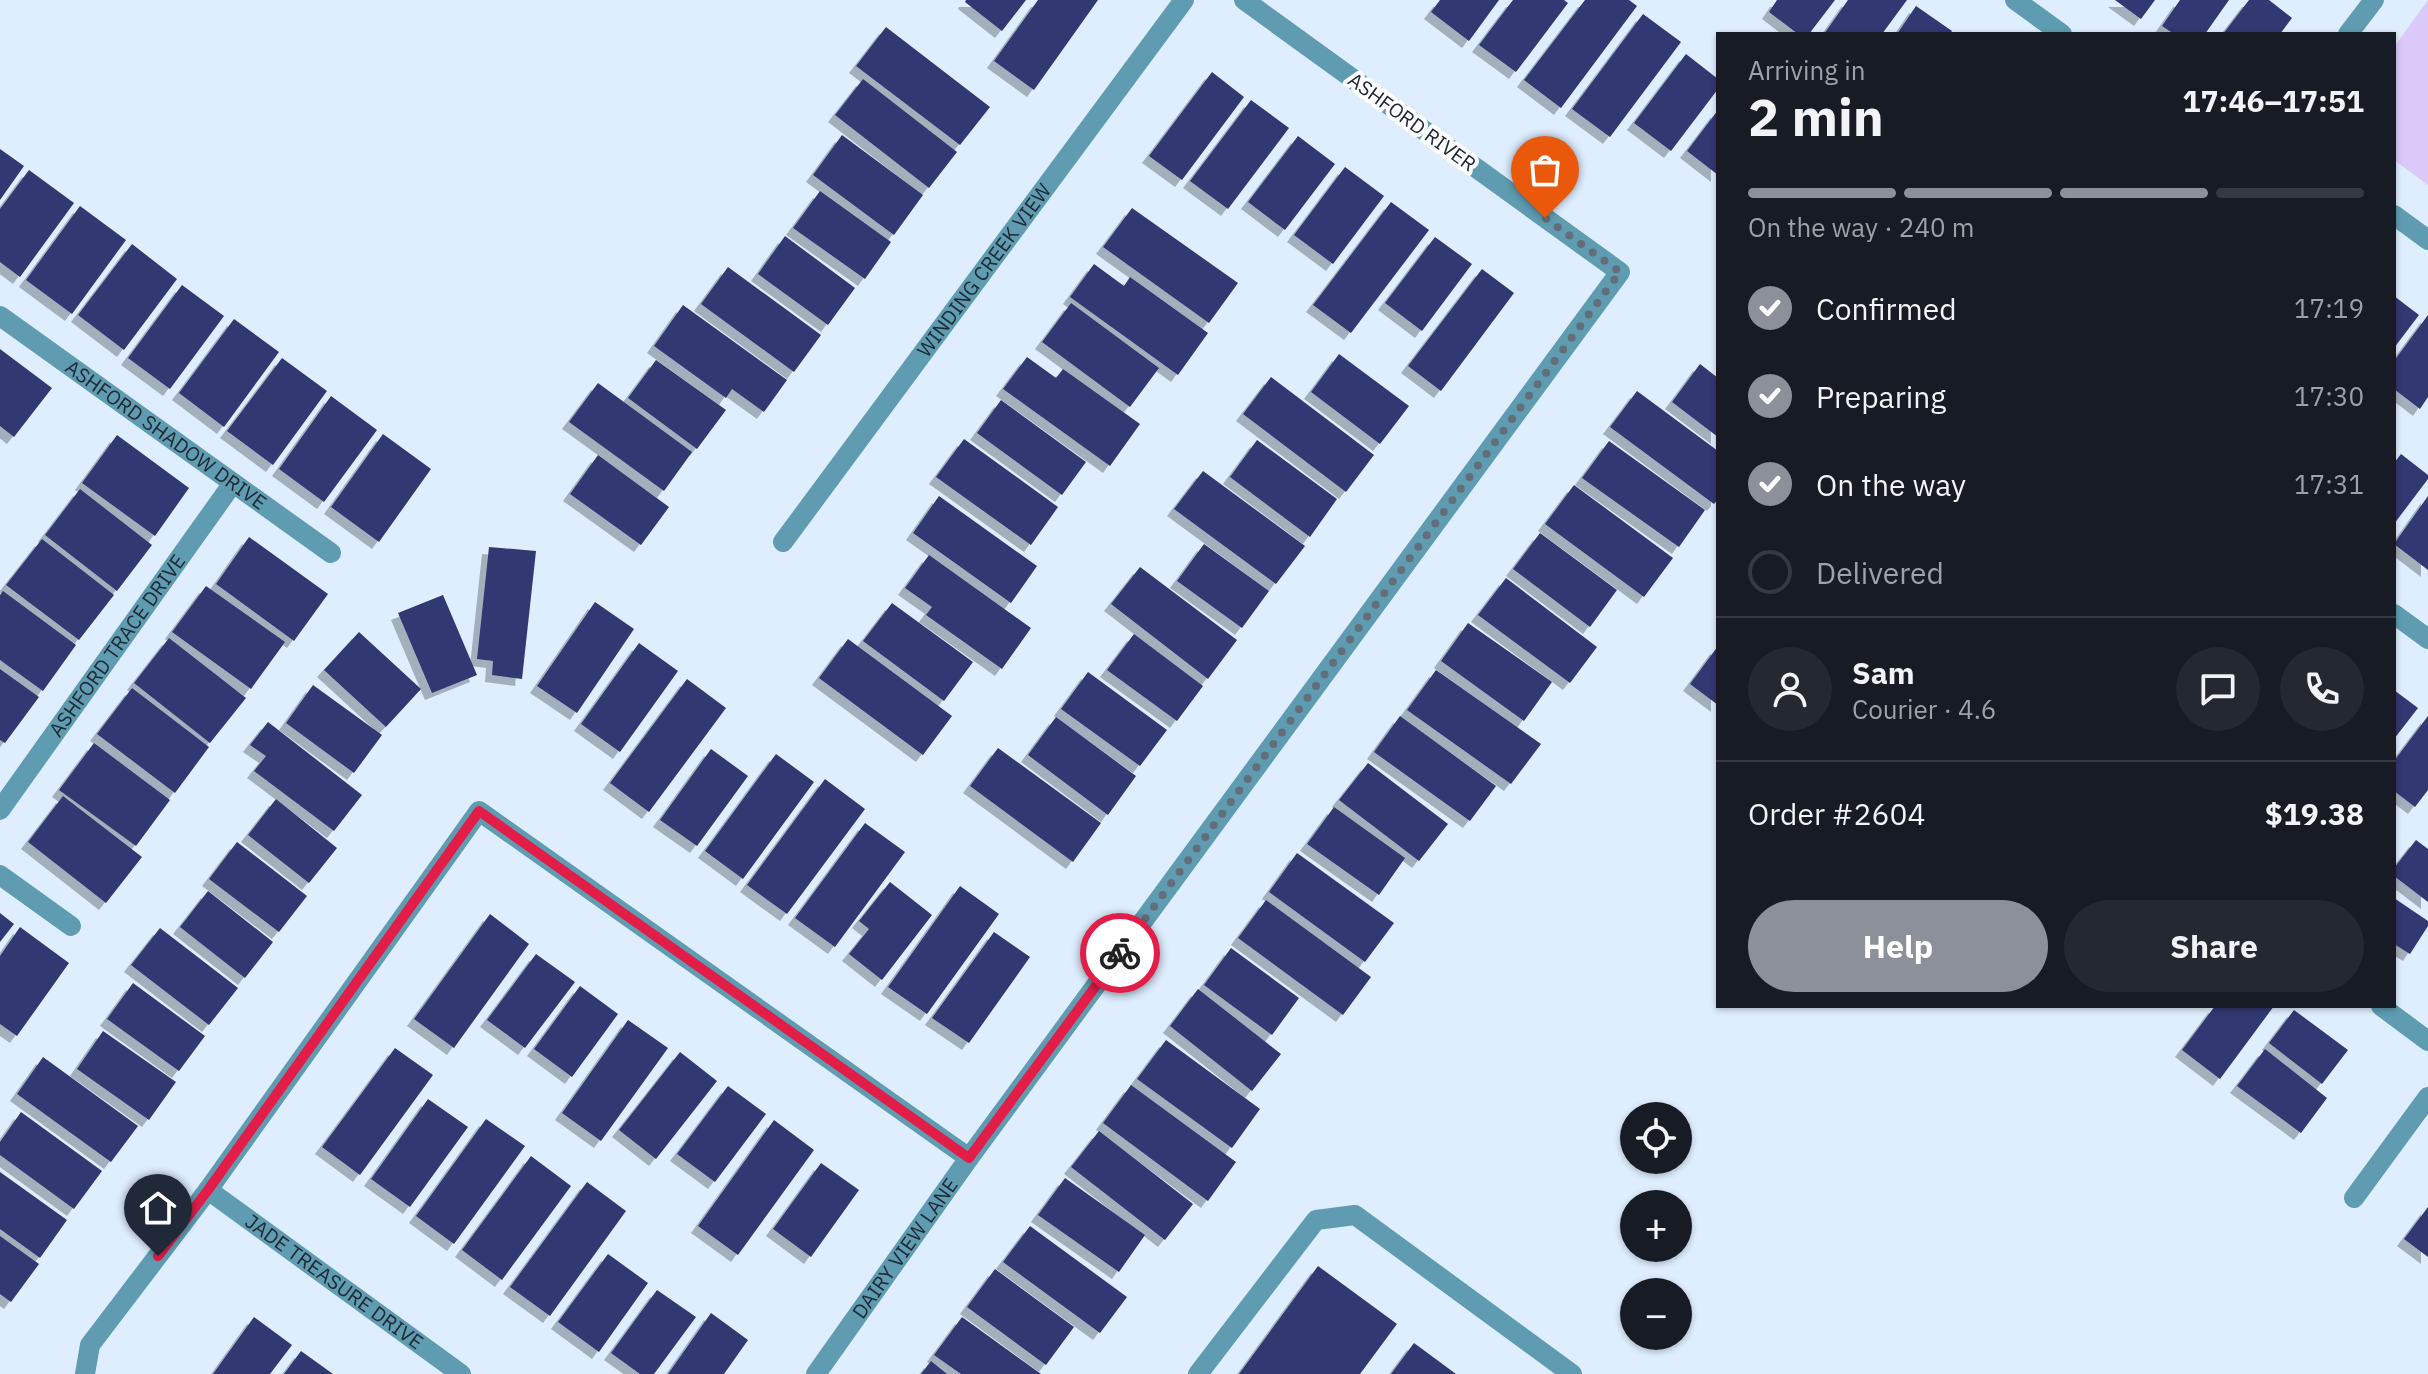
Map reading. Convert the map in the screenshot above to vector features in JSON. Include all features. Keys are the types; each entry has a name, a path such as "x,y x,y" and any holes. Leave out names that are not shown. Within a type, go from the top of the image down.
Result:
{"street":[{"name":"WINDING CREEK VIEW","path":"783,542 1184,0"},
{"name":"ASHFORD RIVER","path":"1244,0 1620,272"},
{"path":"2015,0 2059,32"},
{"path":"2350,32 2374,0"},
{"path":"2396,216 2428,240"},
{"name":"DAIRY VIEW LANE","path":"816,1374 969,1158 1620,272"},
{"name":"ASHFORD SHADOW DRIVE","path":"0,316 331,553"},
{"name":"ASHFORD TRACE DRIVE","path":"0,810 233,483"},
{"path":"2396,615 2428,639"},
{"path":"85,1374 90,1345 208,1190 479,811 969,1158"},
{"path":"0,875 71,926"},
{"path":"2384,1008 2428,1041"},
{"path":"2354,1198 2428,1097"},
{"name":"JADE TREASURE DRIVE","path":"208,1190 461,1374"},
{"path":"1198,1374 1316,1220 1355,1215 1572,1374"}],"shaded area":[{"path":"2428,0 2428,185 2396,161 2396,44"}],"building":[{"path":"966,0 1026,0 1002,31"},
{"path":"1038,0 1098,0 1034,90 994,61"},
{"path":"1440,0 1499,0 1469,41 1431,12"},
{"path":"1513,0 1564,0 1568,3 1516,72 1479,45"},
{"path":"1585,0 1629,0 1637,6 1561,108 1524,80"},
{"path":"1777,0 1835,0 1811,32 1795,32 1769,12"},
{"path":"1848,0 1907,0 1883,32 1825,32"},
{"path":"2115,0 2155,0 2141,19"},
{"path":"2180,0 2229,0 2206,32 2171,32 2162,26"},
{"path":"2249,0 2269,0 2292,18 2282,32 2225,32"},
{"path":"1916,6 1952,31 1951,32 1898,32"},
{"path":"1643,14 1681,42 1610,137 1572,109"},
{"path":"886,27 990,107 960,145 856,66"},
{"path":"1686,54 1716,77 1716,92 1671,151 1634,123"},
{"path":"1212,72 1244,97 1182,180 1149,156"},
{"path":"863,79 957,152 929,188 835,115"},
{"path":"1251,100 1289,128 1228,209 1190,181"},
{"path":"1716,113 1716,173 1687,151"},
{"path":"842,135 923,195 894,235 813,175"},
{"path":"1298,136 1335,164 1285,230 1248,202"},
{"path":"0,149 24,166 0,200"},
{"path":"1345,167 1384,196 1333,264 1294,235"},
{"path":"29,170 74,203 20,277 0,262 0,209"},
{"path":"820,191 891,242 865,279 793,228"},
{"path":"1391,202 1429,230 1351,333 1313,305"},
{"path":"80,206 126,240 72,314 26,280"},
{"path":"1132,208 1238,283 1209,323 1103,247"},
{"path":"785,236 855,288 828,325 758,274"},
{"path":"1435,237 1472,264 1422,331 1385,303"},
{"path":"132,244 177,279 124,350 78,315"},
{"path":"1094,264 1124,286 1130,277 1208,333 1178,375 1070,297"},
{"path":"728,267 821,335 794,372 701,304"},
{"path":"1482,269 1514,293 1441,391 1408,366"},
{"path":"182,285 224,316 170,389 128,358"},
{"path":"2396,298 2419,315 2396,345"},
{"path":"1071,303 1159,368 1130,407 1042,342"},
{"path":"683,305 787,380 764,412 732,389 726,398 654,346"},
{"path":"2428,315 2428,397 2420,409 2396,391 2396,358"},
{"path":"234,319 279,352 224,427 179,393"},
{"path":"0,349 52,388 14,437 0,426"},
{"path":"1339,354 1409,406 1380,444 1311,392"},
{"path":"1027,357 1056,378 1063,369 1140,424 1110,466 1003,389"},
{"path":"282,358 327,391 273,465 227,431"},
{"path":"656,360 726,410 697,449 628,398"},
{"path":"1700,364 1716,376 1716,435 1672,402"},
{"path":"1271,377 1374,455 1346,492 1243,414"},
{"path":"598,383 692,452 664,491 569,422"},
{"path":"1637,391 1716,450 1716,502 1714,504 1610,427"},
{"path":"331,396 377,430 324,502 279,469"},
{"path":"1001,400 1086,462 1062,495 977,433"},
{"path":"383,434 431,469 379,542 331,507"},
{"path":"117,435 189,488 155,536 82,483"},
{"path":"964,439 1058,507 1031,545 936,477"},
{"path":"1257,440 1337,499 1310,537 1230,477"},
{"path":"1609,441 1705,510 1679,547 1582,478"},
{"path":"2401,454 2428,475 2428,479 2396,521 2396,460"},
{"path":"598,455 669,507 641,545 570,494"},
{"path":"1203,471 1305,546 1276,584 1174,509"},
{"path":"1574,485 1673,558 1644,597 1545,524"},
{"path":"80,489 152,545 117,591 45,535"},
{"path":"939,496 1037,566 1011,603 913,533"},
{"path":"2428,496 2428,570 2396,546"},
{"path":"1540,533 1617,590 1590,627 1513,569"},
{"path":"249,537 328,594 294,641 216,584"},
{"path":"42,539 114,595 79,640 6,585"},
{"path":"1204,544 1269,591 1242,628 1177,581"},
{"path":"489,547 536,551 522,679 492,675 493,661 477,659"},
{"path":"929,555 1031,628 1002,669 926,615 932,607 905,588"},
{"path":"1140,567 1237,640 1208,679 1111,604"},
{"path":"1506,578 1597,647 1570,683 1478,615"},
{"path":"206,586 285,642 251,689 172,632"},
{"path":"3,591 76,645 43,691 0,660 0,595"},
{"path":"443,595 477,675 432,693 398,613"},
{"path":"595,602 634,629 577,713 537,686"},
{"path":"892,603 973,662 944,701 863,641"},
{"path":"1468,623 1552,682 1524,721 1441,661"},
{"path":"359,632 421,689 386,727 324,670"},
{"path":"1134,634 1203,686 1177,721 1107,670"},
{"path":"169,638 246,698 210,743 134,683"},
{"path":"848,639 952,716 923,755 819,678"},
{"path":"639,643 678,671 620,752 581,724"},
{"path":"1716,649 1716,704 1690,684"},
{"path":"0,669 39,697 5,743 0,740"},
{"path":"1436,670 1541,744 1511,784 1407,710"},
{"path":"1088,672 1167,730 1140,766 1061,709"},
{"path":"687,679 726,708 649,812 610,783"},
{"path":"313,685 382,735 354,773 286,723"},
{"path":"132,688 209,747 175,793 97,734"},
{"path":"2396,692 2418,708 2396,736"},
{"path":"1400,716 1496,786 1470,821 1374,752"},
{"path":"2428,716 2428,790 2415,807 2396,793 2396,758"},
{"path":"1056,717 1136,776 1108,815 1028,755"},
{"path":"268,722 362,795 334,831 254,771 266,756 250,745"},
{"path":"94,743 170,800 136,846 59,790"},
{"path":"998,748 1101,823 1073,862 970,786"},
{"path":"711,749 748,776 697,846 660,820"},
{"path":"776,754 814,782 743,879 705,851"},
{"path":"1368,763 1448,824 1419,861 1339,800"},
{"path":"825,779 865,809 787,914 747,885"},
{"path":"63,796 142,857 106,903 28,842"},
{"path":"276,799 337,848 309,883 248,835"},
{"path":"1334,807 1405,858 1379,895 1307,844"},
{"path":"865,823 905,852 835,947 795,918"},
{"path":"2416,840 2428,849 2428,902 2396,878 2396,865"},
{"path":"237,842 307,896 279,932 209,879"},
{"path":"1297,853 1394,923 1365,962 1269,892"},
{"path":"890,882 932,915 882,980 849,954 869,929 859,921"},
{"path":"960,886 999,914 927,1014 888,987"},
{"path":"208,891 273,942 245,978 180,927"},
{"path":"2396,899 2428,921 2410,954 2396,945"},
{"path":"1266,900 1371,977 1343,1015 1238,938"},
{"path":"0,913 14,924 0,942"},
{"path":"490,914 529,944 454,1048 414,1019"},
{"path":"20,927 69,963 17,1036 0,1024 0,956"},
{"path":"160,928 238,988 209,1025 131,965"},
{"path":"994,932 1030,957 969,1043 932,1018"},
{"path":"1231,948 1299,998 1272,1035 1204,985"},
{"path":"536,954 575,982 525,1048 487,1020"},
{"path":"133,983 205,1036 179,1071 107,1019"},
{"path":"580,986 618,1014 572,1077 534,1049"},
{"path":"1198,989 1281,1054 1252,1091 1170,1026"},
{"path":"2214,1008 2273,1008 2220,1079 2182,1050"},
{"path":"2294,1010 2348,1050 2322,1084 2269,1043"},
{"path":"628,1020 668,1048 601,1141 562,1113"},
{"path":"103,1031 176,1082 149,1120 77,1069"},
{"path":"1166,1040 1260,1109 1232,1148 1137,1079"},
{"path":"395,1048 433,1075 360,1175 322,1147"},
{"path":"2265,1049 2327,1098 2301,1133 2237,1086"},
{"path":"680,1052 717,1081 656,1159 619,1130"},
{"path":"43,1057 138,1126 111,1162 17,1094"},
{"path":"1131,1085 1236,1162 1208,1201 1103,1123"},
{"path":"728,1086 766,1114 715,1182 677,1154"},
{"path":"428,1099 468,1127 410,1207 371,1179"},
{"path":"21,1112 102,1171 74,1209 0,1155 0,1142"},
{"path":"486,1119 525,1146 454,1244 416,1216"},
{"path":"774,1120 814,1150 738,1255 698,1226"},
{"path":"1099,1131 1193,1204 1165,1240 1071,1167"},
{"path":"531,1156 571,1186 502,1280 462,1250"},
{"path":"821,1163 859,1190 811,1257 773,1229"},
{"path":"0,1172 67,1220 40,1258 0,1229"},
{"path":"1065,1178 1145,1235 1119,1272 1038,1215"},
{"path":"587,1182 626,1211 550,1316 510,1287"},
{"path":"2428,1207 2428,1257 2404,1239"},
{"path":"1030,1226 1127,1297 1100,1333 1003,1262"},
{"path":"0,1236 39,1264 11,1302 0,1294"},
{"path":"608,1254 648,1283 599,1352 558,1322"},
{"path":"1318,1266 1397,1324 1360,1374 1239,1374"},
{"path":"995,1269 1074,1327 1046,1365 967,1307"},
{"path":"657,1290 696,1317 654,1374 640,1374 611,1353"},
{"path":"711,1313 748,1340 724,1374 668,1374"},
{"path":"254,1317 292,1345 270,1374 213,1374"},
{"path":"962,1317 1041,1374 961,1374 934,1355"},
{"path":"1414,1343 1456,1374 1391,1374"},
{"path":"301,1351 333,1374 284,1374"},
{"path":"931,1361 947,1374 921,1374"}],"way so far":[{"path":"1120,953 1620,272 1545,218"}],"route":[{"path":"158,1256 479,811 969,1158 1120,953"}]}
